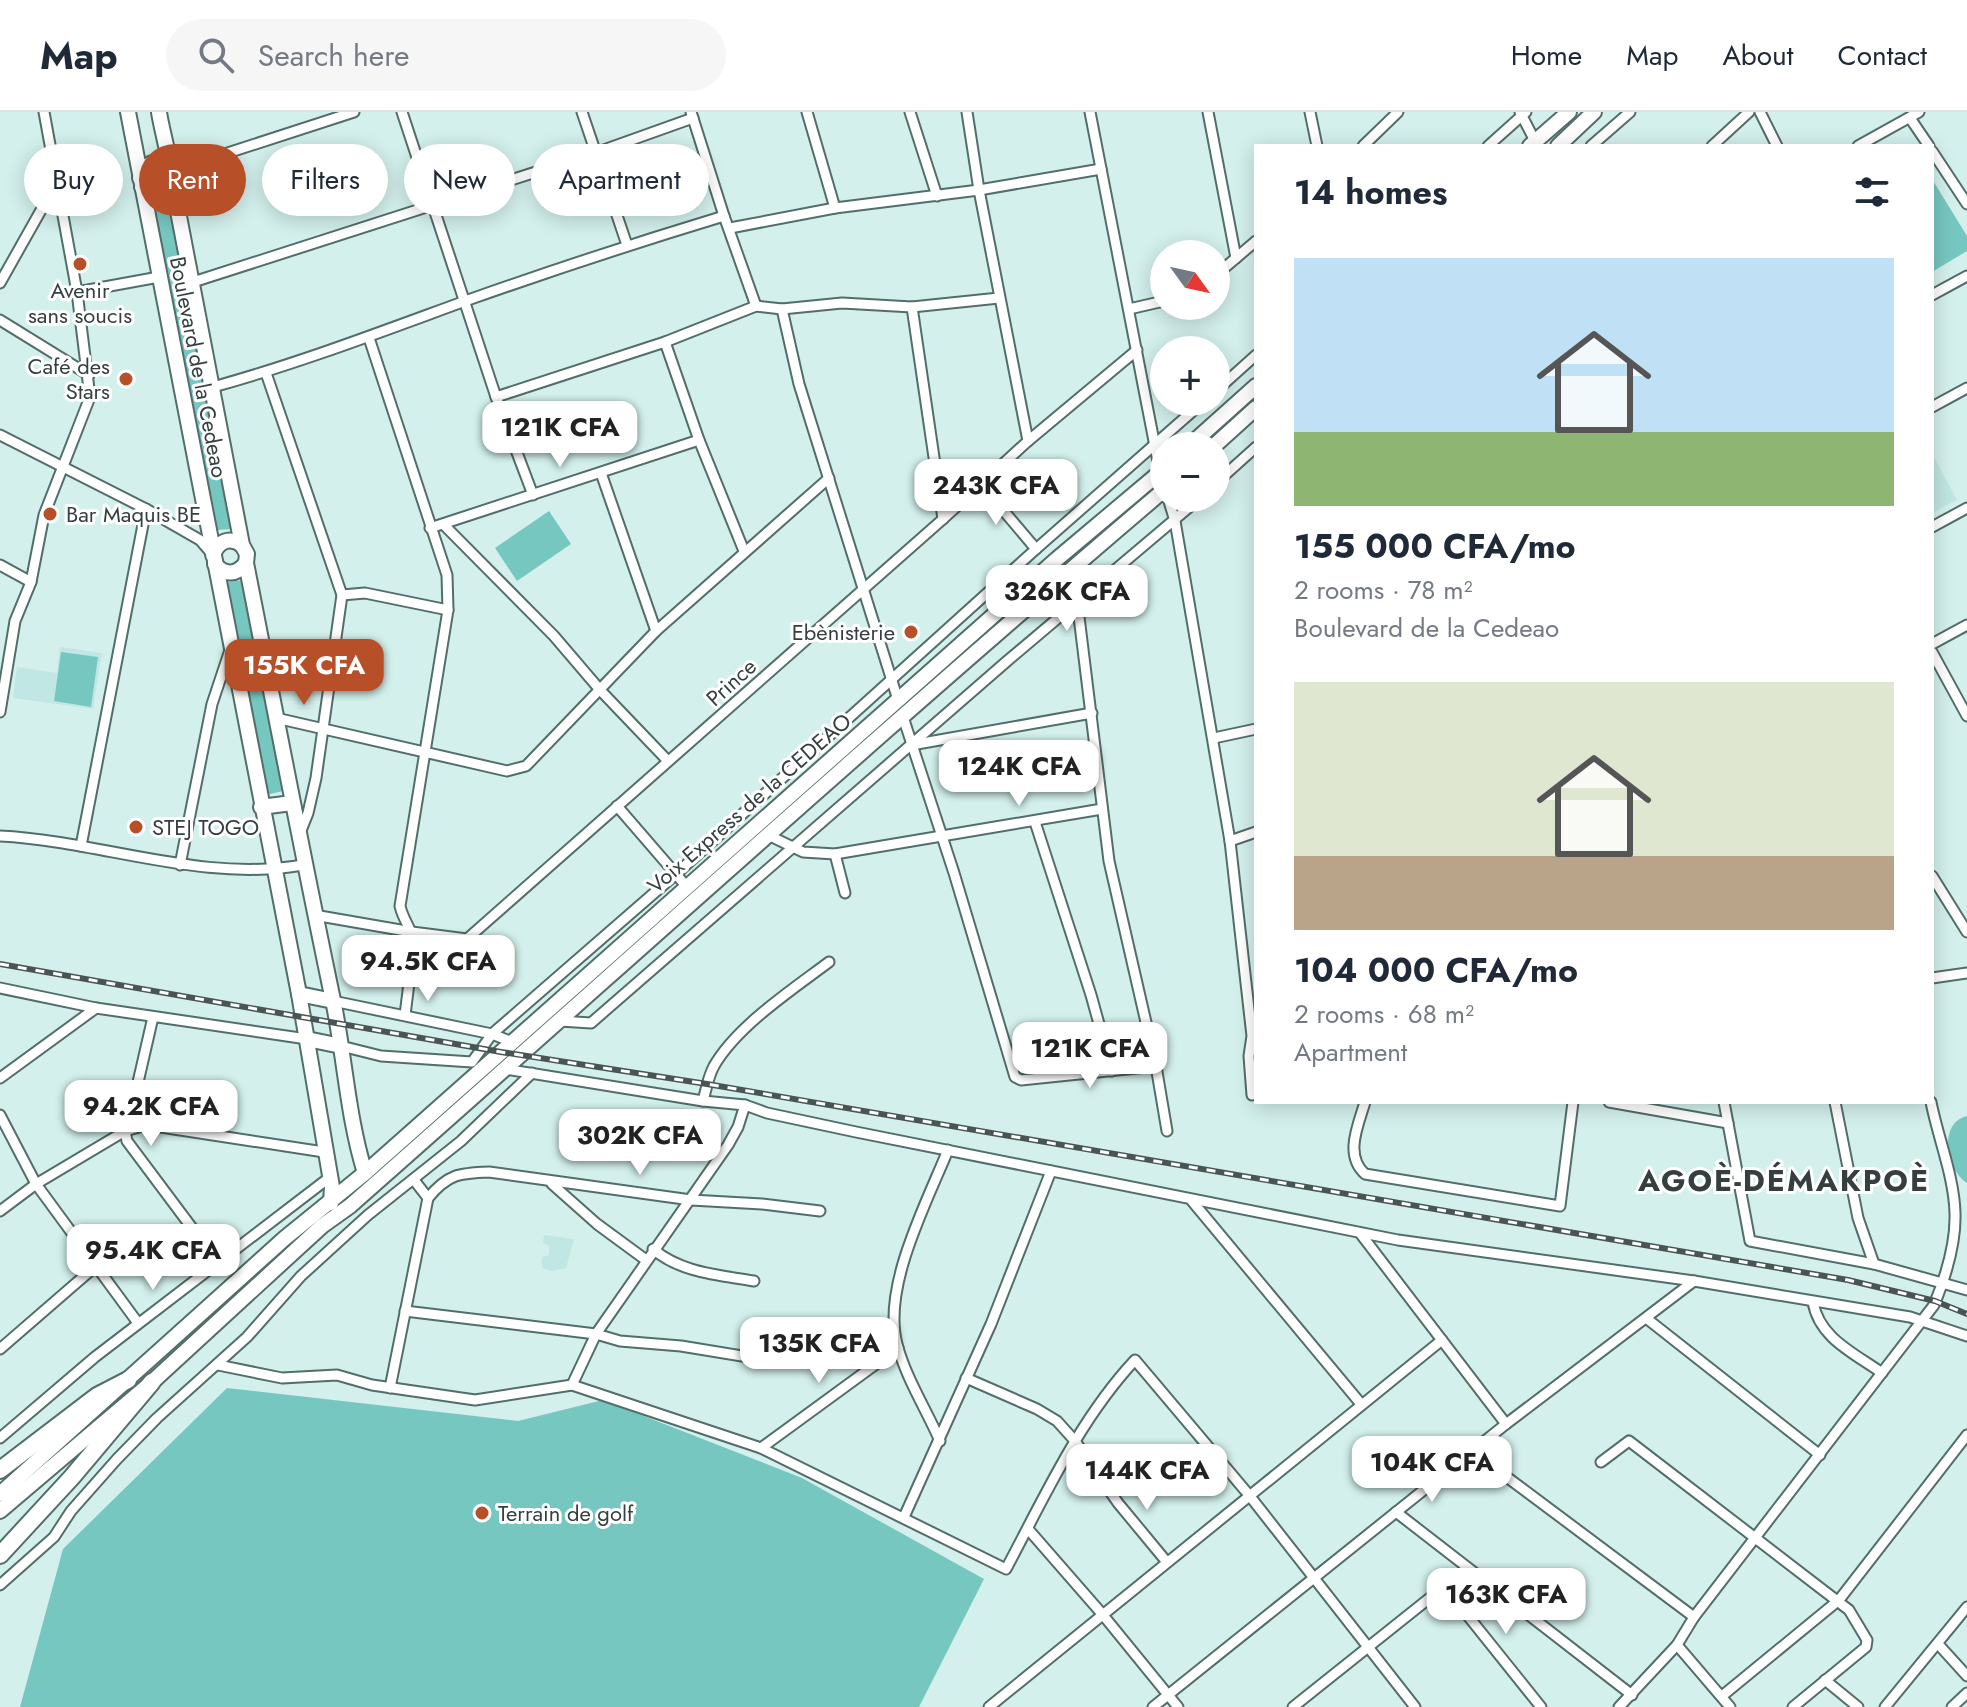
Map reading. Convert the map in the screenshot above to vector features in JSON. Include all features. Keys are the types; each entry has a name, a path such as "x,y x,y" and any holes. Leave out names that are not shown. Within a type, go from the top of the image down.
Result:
{"highway":[{"path":"0,1470 97,1396 128,1380"},
{"path":"0,1555 72,1477 152,1382"}],"main road":[{"name":"Boulevard de la Cedeao","path":"128,112 139,171"},
{"name":"Boulevard de la Cedeao","path":"159,112 165,144"},
{"path":"1534,144 1569,112"},
{"path":"1560,144 1594,112"},
{"name":"Boulevard de la Cedeao","path":"147,216 299,994 332,1200"},
{"name":"Boulevard de la Cedeao","path":"178,216 242,545 247,554 246,563 303,865 333,1001 350,1108 365,1173"},
{"path":"1205,432 1254,388"},
{"path":"1229,432 1254,410"},
{"name":"Voix Express de la CEDEAO","path":"0,1494 285,1238 365,1173 898,700 1150,481"},
{"path":"0,1511 152,1382 322,1226 350,1206 560,1021 766,834 1150,502"},
{"path":"242,545 234,540 225,541 217,546 214,560 222,571 231,573 240,570 246,563"},
{"path":"261,807 292,803"},
{"path":"299,994 333,1001"},
{"path":"307,1039 341,1046"},
{"path":"350,1206 355,1186 365,1173"},
{"path":"322,1226 332,1200"}],"street":[{"path":"44,112 51,144"},
{"path":"246,149 354,112"},
{"path":"402,112 413,144"},
{"path":"582,112 592,144"},
{"path":"807,112 835,208"},
{"path":"910,112 937,196"},
{"path":"967,112 999,298 1028,441"},
{"path":"1090,112 1151,432"},
{"path":"1208,112 1236,258"},
{"path":"1310,112 1317,144"},
{"path":"1365,144 1398,112"},
{"path":"1593,144 1630,112"},
{"path":"1714,144 1749,112"},
{"path":"1760,112 1776,144"},
{"path":"1490,144 1523,113 1534,144"},
{"path":"618,144 692,115 756,306"},
{"path":"1862,144 1915,115 1928,144"},
{"path":"1934,154 1967,204"},
{"path":"730,228 835,208 979,190 1101,169"},
{"path":"190,283 404,214"},
{"path":"0,283 38,216"},
{"path":"0,712 2,683 15,621 31,582 44,515 90,397 64,216"},
{"path":"437,216 496,397 533,495"},
{"path":"617,216 627,245"},
{"path":"213,387 266,373 627,245 724,216"},
{"path":"1230,263 1254,243"},
{"path":"1934,294 1967,276"},
{"path":"77,292 159,277"},
{"path":"496,397 665,342 756,306 782,309 842,303 912,307 999,298"},
{"path":"1129,309 1150,304"},
{"path":"912,307 943,519"},
{"path":"782,309 799,384 898,700"},
{"path":"0,320 89,375"},
{"path":"369,338 447,575 448,610 400,906 414,943 405,1015"},
{"path":"665,342 699,440 744,551"},
{"name":"Prince","path":"314,915 467,939 1028,441 1137,350"},
{"path":"1230,378 1254,357"},
{"path":"266,373 342,595 324,728 308,813 298,837"},
{"path":"1934,406 1967,388"},
{"path":"1168,432 1187,416"},
{"path":"0,435 200,540 214,560"},
{"path":"430,528 699,440"},
{"path":"341,1046 381,1056 472,1062 492,1034 676,874 1150,448"},
{"path":"1230,470 1254,449"},
{"path":"601,473 656,631"},
{"path":"276,718 516,771 526,766 601,691 656,631 829,478"},
{"path":"981,484 1036,549"},
{"path":"1934,526 1967,508"},
{"path":"81,846 146,509"},
{"path":"1172,512 1230,841 1251,995 1249,1056 1252,1095"},
{"path":"560,1021 591,1023 1185,512"},
{"path":"444,525 554,636 668,761"},
{"path":"0,565 31,582"},
{"path":"1073,568 1115,897 1156,1066 1167,1131"},
{"path":"342,595 365,593 448,610"},
{"path":"1934,643 1967,625"},
{"path":"180,865 212,704 231,647"},
{"path":"1934,656 1967,716"},
{"path":"913,745 1092,713"},
{"path":"903,717 1015,1077 1021,1080 1156,1066"},
{"path":"1214,738 1254,729"},
{"path":"617,806 687,887"},
{"path":"766,834 794,848 818,855 835,854 1102,809"},
{"path":"1035,822 1112,1071"},
{"path":"1230,841 1254,833"},
{"path":"0,836 81,846 180,865 274,870 303,865"},
{"path":"835,854 845,893"},
{"path":"1934,879 1967,932"},
{"path":"703,1101 714,1066 736,1039 778,999 829,962"},
{"path":"1934,978 1967,973"},
{"path":"0,988 96,1008 307,1039"},
{"path":"333,1001 492,1034 512,1042"},
{"path":"0,1078 96,1008"},
{"path":"153,1017 125,1131 131,1150 219,1264"},
{"path":"505,1069 745,1105 767,1113 1360,1233 1694,1281 1922,1319 1967,1336"},
{"path":"0,1585 54,1537 91,1487 157,1418 218,1365 301,1276 368,1215 461,1141 532,1073"},
{"path":"1365,1104 1353,1152 1358,1168 1365,1174 1560,1206 1573,1104"},
{"path":"1627,1104 1728,1123"},
{"path":"1724,1104 1750,1241 1874,1264 1967,1290"},
{"path":"1835,1104 1858,1218 1874,1264"},
{"path":"1619,1707 1677,1645 1694,1617 1934,1305 1943,1283 1956,1215 1931,1104"},
{"path":"572,1385 596,1334 653,1249 691,1200 738,1127 745,1105"},
{"path":"0,1115 36,1184 138,1323"},
{"path":"0,1211 36,1184 125,1131 146,1125 324,1152"},
{"path":"940,1441 898,1348 892,1312 894,1293 948,1150"},
{"path":"904,1517 991,1324 1051,1171"},
{"path":"390,1388 428,1198 437,1187 460,1173 489,1172 691,1200 820,1211"},
{"path":"0,1438 138,1323 330,1177"},
{"path":"414,1180 428,1198"},
{"path":"550,1182 597,1224 646,1260"},
{"path":"1192,1200 1361,1404"},
{"path":"1360,1233 1506,1424"},
{"path":"653,1249 665,1259 690,1269 754,1281"},
{"path":"0,1349 97,1265"},
{"path":"1153,1707 1506,1424 1694,1281"},
{"path":"1813,1302 1817,1319 1826,1333 1882,1373"},
{"path":"405,1311 596,1334 620,1341 681,1346 766,1360"},
{"path":"1646,1318 1820,1455"},
{"path":"989,1707 1442,1340"},
{"path":"761,1448 898,1348"},
{"path":"218,1365 282,1378 337,1375 390,1388 475,1400 572,1385 761,1448 1006,1569 1075,1441 1109,1391 1135,1360 1249,1495 1415,1707"},
{"path":"966,1378 1057,1421 1166,1561"},
{"path":"1722,1696 1839,1600 1967,1435"},
{"path":"1601,1462 1629,1441 1839,1600 1857,1621 1867,1644 1862,1652 1793,1707"},
{"path":"1957,1448 1967,1456"},
{"path":"1472,1451 1694,1617"},
{"path":"1396,1512 1632,1695"},
{"path":"1028,1529 1178,1707"},
{"path":"1293,1707 1466,1569"},
{"path":"1444,1586 1541,1707"},
{"path":"1885,1707 1967,1607"},
{"path":"1938,1644 1967,1676"},
{"path":"1677,1645 1730,1707"},
{"path":"1825,1680 1858,1707"},
{"path":"1952,1707 1967,1693"}],"shaded area":[{"path":"1934,182 1967,236 1967,251 1934,271"},
{"path":"156,216 171,216 233,529 217,530"},
{"path":"1934,457 1957,500 1934,512"},
{"path":"549,511 571,544 517,581 495,548"},
{"path":"242,580 283,791 266,795 228,582"},
{"path":"60,647 102,653 93,709 13,698 17,667 57,673"},
{"path":"61,652 98,657 91,707 54,701"},
{"path":"1967,1116 1967,1183 1954,1168 1948,1148 1952,1128 1958,1120"},
{"path":"544,1235 574,1239 566,1268 552,1271 542,1268 542,1257 549,1255 549,1246 543,1243"},
{"name":"Terrain de golf","path":"227,1388 518,1421 603,1400 802,1478 984,1579 919,1707 20,1707 63,1549"}],"railway":[{"path":"0,964 1848,1280 1935,1301 1967,1314"}],"place":[{"name":"Avenir sans soucis","path":"80,264"},
{"name":"Café des Stars","path":"126,379"},
{"name":"Bar Maquis BE","path":"50,514"},
{"name":"Ebènisterie","path":"911,632"},
{"name":"STEJ TOGO","path":"136,827"},
{"name":"Terrain de golf","path":"482,1513"}],"district":[{"name":"AGOÈ-DÉMAKPOÈ","path":"1784,1180"}]}
